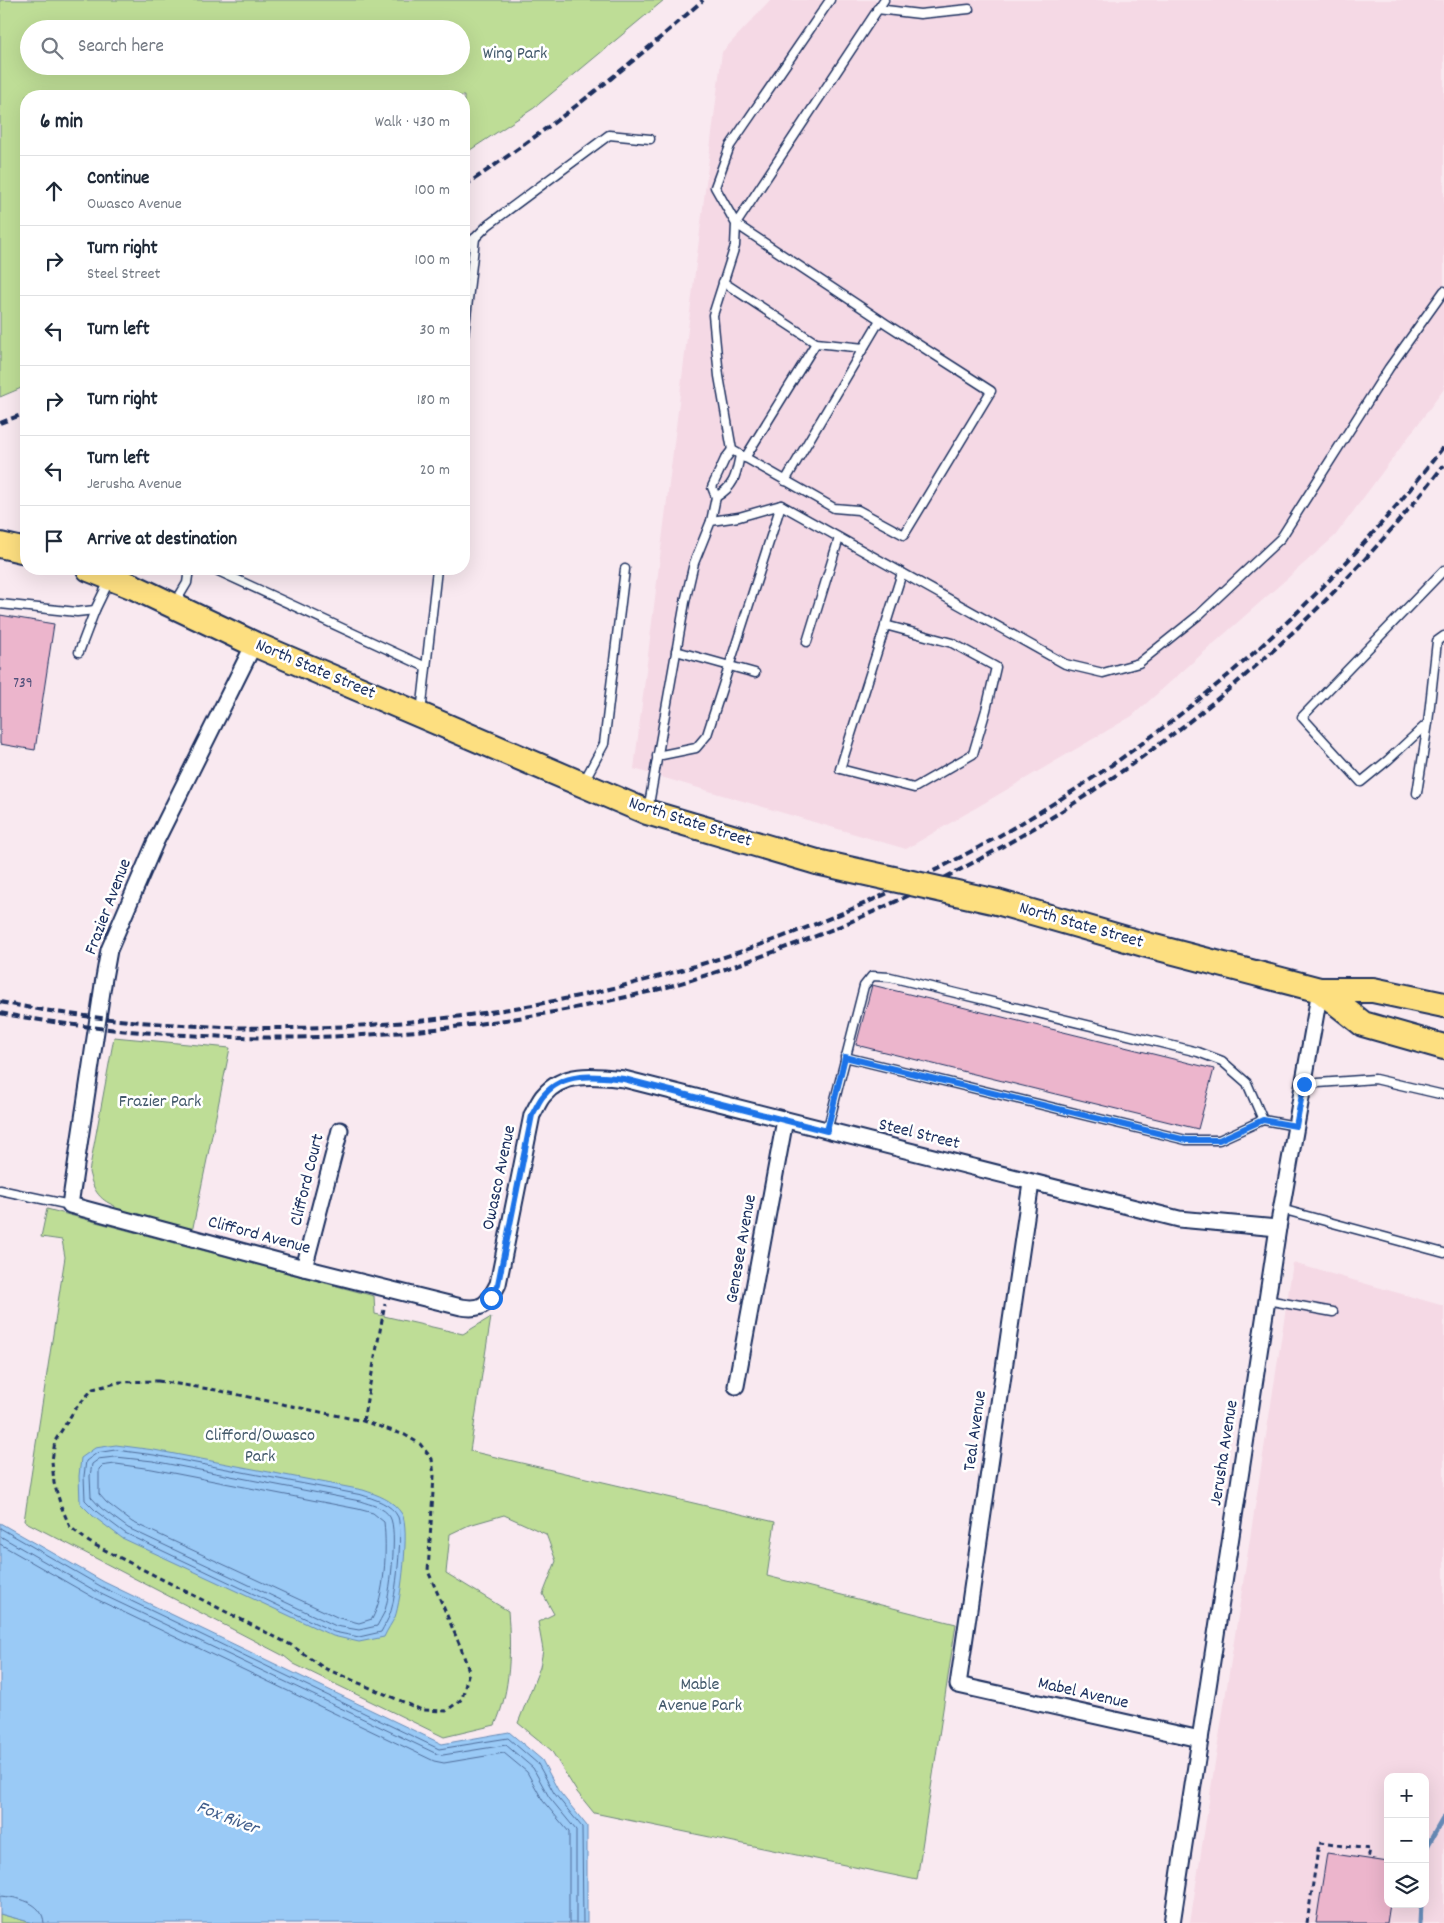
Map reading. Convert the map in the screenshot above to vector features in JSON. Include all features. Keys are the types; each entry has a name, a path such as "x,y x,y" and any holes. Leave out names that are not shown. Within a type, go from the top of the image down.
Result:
{"main road":[{"path":"0,546 20,550"},
{"name":"North State Street","path":"106,575 254,644 647,812 817,862 998,902 1147,945 1320,990 1373,990 1444,1005"},
{"name":"North State Street","path":"1320,990 1363,1024 1444,1047"}],"street":[{"name":"Frazier Avenue","path":"70,1205 109,950 155,843 254,644"},
{"name":"Jerusha Avenue","path":"1172,1923 1281,1209 1320,990"},
{"name":"Steel Street","path":"553,1086 572,1078 595,1076 624,1079 1178,1219 1278,1228"},
{"name":"Owasco Avenue","path":"498,1284 532,1115 542,1096 553,1086"},
{"name":"Genesee Avenue","path":"736,1386 785,1120"},
{"name":"Clifford Court","path":"304,1268 340,1130"},
{"name":"Teal Avenue","path":"958,1685 1031,1183"},
{"name":"Clifford Avenue","path":"70,1205 304,1268 471,1308 482,1307 491,1298 498,1284"},
{"name":"Mabel Avenue","path":"958,1685 1200,1739"}],"lane":[{"path":"830,0 730,146 715,187 736,224 991,391 904,535 858,510 834,508 732,450 719,376 713,315 735,246 736,224 884,0"},
{"path":"878,9 920,14 970,9"},
{"path":"470,242 488,225 609,135 650,139"},
{"path":"470,282 475,238"},
{"path":"723,282 816,343 864,348"},
{"path":"710,521 739,517 781,505 1065,664 1102,673 1139,663 1200,614 1281,538 1389,368 1444,291"},
{"path":"785,481 880,320"},
{"path":"716,497 728,490 743,457 816,343"},
{"path":"647,812 676,650 694,563 710,521 716,497 712,487 725,459 732,450"},
{"path":"657,756 696,748 707,735 781,505"},
{"path":"807,642 839,538"},
{"path":"583,784 604,744 625,569"},
{"path":"1428,722 1388,760 1361,782 1302,717 1444,570"},
{"path":"885,625 952,643 996,666 986,710 972,754 914,788 840,768 885,625 902,573"},
{"path":"174,606 187,583 188,575"},
{"path":"227,575 426,667"},
{"path":"420,715 436,575"},
{"path":"79,652 95,610 111,577"},
{"path":"0,604 77,612 95,610"},
{"path":"1417,793 1428,722 1437,641 1444,636"},
{"path":"676,650 755,673"},
{"path":"827,1131 864,986 872,976 890,977 1198,1052 1222,1061 1247,1083 1263,1120"},
{"path":"845,1057 1186,1140 1219,1140 1263,1120 1296,1126"},
{"path":"1304,1084 1375,1079 1444,1095"},
{"name":"Clifford Avenue","path":"0,1190 70,1205"},
{"path":"1281,1209 1444,1253"},
{"path":"1267,1300 1333,1312"}],"path":[{"path":"363,1421 388,1288"},
{"path":"158,1381 216,1390 363,1421 405,1435 420,1444 432,1459 434,1476 428,1571 469,1671 462,1699 446,1711 416,1708 324,1668 291,1645 89,1542 70,1527 54,1483 52,1461 55,1441 75,1409 93,1389 120,1382 158,1381"},
{"path":"1307,1923 1319,1843 1370,1849 1368,1859"}],"shaded area":[{"path":"771,0 1444,0 1444,389 1335,536 1132,716 906,849 634,769 722,52"},
{"path":"1293,1263 1444,1306 1444,1923 1190,1923"}],"green space":[{"name":"Wing Park","path":"0,0 664,0 534,108 470,150 470,90 20,90 20,389 0,397"},
{"name":"Frazier Park","path":"114,1037 230,1048 192,1232 113,1212 115,1206 100,1197 92,1184 89,1172"},
{"name":"Clifford/Owasco Park","path":"47,1209 374,1296 375,1314 463,1334 491,1317 470,1451 775,1522 767,1576 956,1624 917,1880 594,1813 577,1792 551,1750 518,1723 540,1667 543,1650 538,1622 554,1614 543,1594 556,1561 546,1534 504,1515 469,1525 450,1534 446,1573 508,1611 509,1669 504,1698 495,1725 444,1737 294,1664 284,1656 24,1521 65,1257 62,1240 41,1237"},
{"path":"0,1914 33,1923 0,1923"}],"water":[{"path":"116,1445 154,1450 363,1490 390,1502 402,1514 405,1548 397,1609 395,1617 384,1637 359,1642 333,1636 122,1538 93,1516 80,1503 79,1476 81,1458 95,1448"},
{"name":"Fox River","path":"0,1523 104,1582 442,1744 509,1732 542,1760 558,1790 587,1826 587,1923 33,1923 0,1914"}],"building":[{"path":"0,615 54,624 35,750 0,744"},
{"path":"872,985 1214,1069 1198,1129 856,1045"},
{"path":"1327,1853 1384,1861 1384,1908 1389,1908 1387,1923 1316,1923"}],"waterway":[{"path":"1429,1843 1444,1817"},
{"path":"1420,1923 1421,1908"}],"railway":[{"path":"470,182 587,98 703,0"},
{"path":"0,423 20,415"},
{"path":"0,1002 100,1018 235,1027 269,1028 440,1019 607,990 769,941 925,875 1072,792 1208,692 1333,576 1444,446"},
{"path":"0,1013 88,1027 205,1036 288,1038 394,1033 500,1021 604,1002 695,979 811,938 903,898 992,853 1077,801 1159,744 1237,682 1311,615 1380,542 1444,465"}],"route":[{"path":"491,1298 498,1284 532,1115 542,1096 553,1086 572,1078 595,1076 624,1079 827,1131 845,1057 1186,1140 1219,1140 1263,1120 1296,1126 1304,1084"}],"park label":[{"name":"Mable Avenue Park","path":"700,1695"}]}
